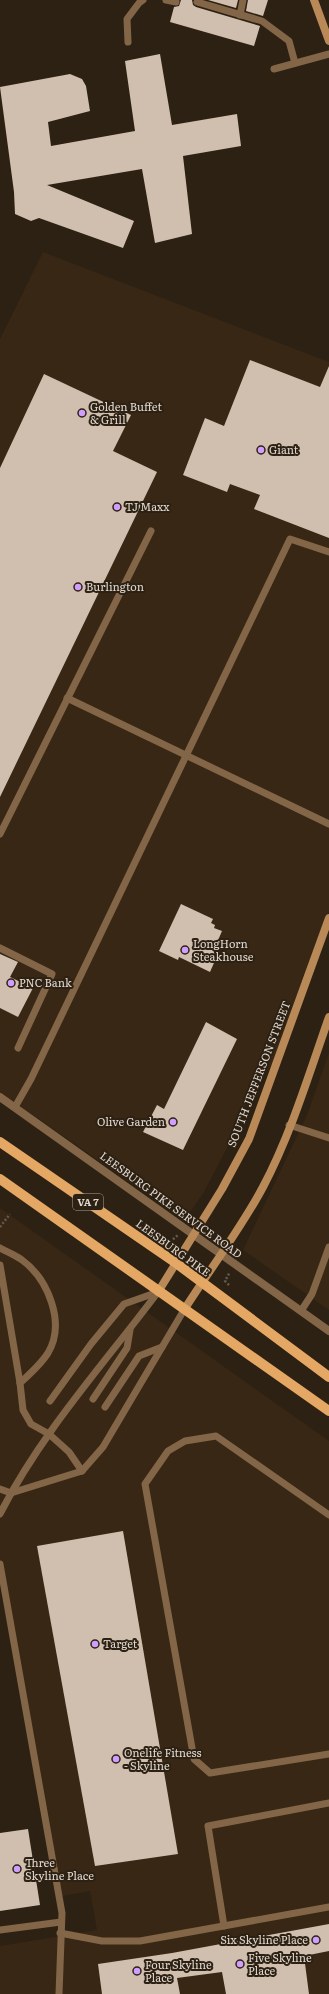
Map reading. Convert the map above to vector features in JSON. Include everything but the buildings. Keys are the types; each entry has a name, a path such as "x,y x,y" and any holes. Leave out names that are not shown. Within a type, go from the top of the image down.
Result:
{"main road":[{"name":"LEESBURG PIKE","path":"0,1142 176,1263 329,1377"},
{"path":"0,1179 158,1292 329,1411"}],"street":[{"path":"314,0 329,41"},
{"name":"SOUTH JEFFERSON STREET","path":"158,1292 222,1189 248,1139 329,918"},
{"path":"184,1310 244,1221 263,1186 289,1125 329,1017"},
{"name":"LEESBURG PIKE SERVICE ROAD","path":"0,1096 329,1331"}],"lane":[{"path":"128,42 127,20 139,3 143,0"},
{"path":"166,0 176,2"},
{"path":"198,0 197,2 240,16 262,21 289,41 295,63"},
{"path":"240,16 243,0"},
{"path":"274,69 329,54"},
{"path":"0,834 151,531"},
{"path":"15,1107 31,1080 290,539 329,552"},
{"path":"67,698 329,824"},
{"path":"0,948 52,974 18,1048"},
{"path":"289,1125 329,1138"},
{"path":"300,1311 312,1294 329,1247"},
{"path":"0,1248 22,1260 41,1281 53,1303 56,1326 48,1352 20,1383"},
{"path":"0,1265 20,1383 23,1410 31,1424 49,1434 69,1452 82,1471"},
{"path":"0,1514 11,1493 49,1434 158,1292"},
{"path":"50,1401 91,1344 124,1304 158,1292"},
{"path":"0,1489 11,1493 82,1471 103,1447 184,1310"},
{"path":"93,1399 127,1348 130,1328"},
{"path":"105,1407 139,1356 162,1347"},
{"path":"329,1515 216,1436 185,1441 168,1451 145,1484 194,1759 210,1772 329,1754"},
{"path":"0,1564 62,1913 60,1933 59,1994"},
{"path":"224,1926 208,1826 329,1803"},
{"path":"60,1933 102,1941 140,1941 329,1908"},
{"path":"0,1930 61,1922"}],"path":[{"path":"0,1227 10,1214"},
{"path":"170,1242 173,1241 179,1233"},
{"path":"229,1285 225,1281 231,1270"}],"shaded area":[{"path":"43,252 329,362 329,911 276,1059 251,1093 229,1144 204,1192 188,1215 181,1218 0,1092 0,339"},
{"path":"329,1053 329,1310 243,1250 307,1115"},
{"path":"0,1208 329,1441 329,1994 0,1994 0,1946 97,1930 90,1891 57,1897 0,1569"}],"place":[{"name":"Golden Buffet & Grill","path":"82,413"},
{"name":"Giant","path":"261,450"},
{"name":"TJ Maxx","path":"117,507"},
{"name":"Burlington","path":"78,587"},
{"name":"LongHorn Steakhouse","path":"185,950"},
{"name":"PNC Bank","path":"11,983"},
{"name":"Olive Garden","path":"173,1122"},
{"name":"Target","path":"95,1644"},
{"name":"Onelife Fitness - Skyline","path":"116,1759"},
{"name":"Three Skyline Place","path":"17,1869"},
{"name":"Six Skyline Place","path":"316,1940"},
{"name":"Five Skyline Place","path":"240,1964"},
{"name":"Four Skyline Place","path":"137,1971"}]}
